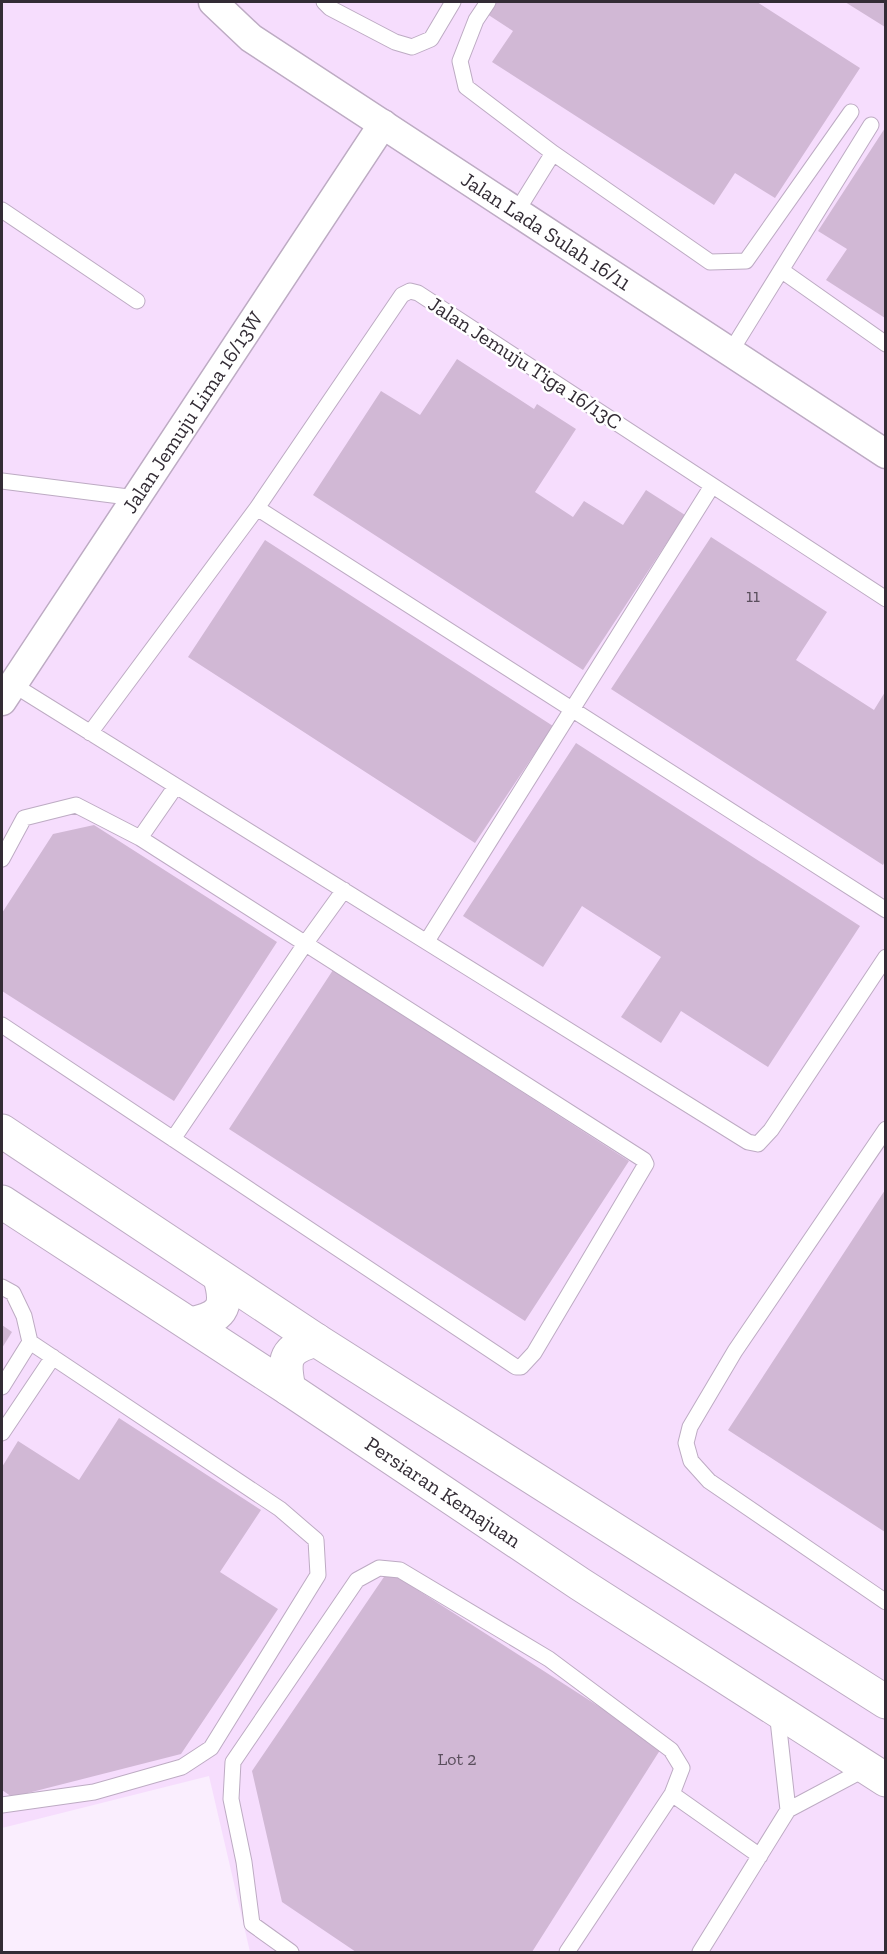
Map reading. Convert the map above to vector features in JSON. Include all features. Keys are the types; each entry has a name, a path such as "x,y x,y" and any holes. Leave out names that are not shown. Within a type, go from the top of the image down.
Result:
{"main road":[{"path":"2,1131 220,1278 885,1702"},
{"name":"Persiaran Kemajuan","path":"2,1202 289,1389 580,1584 876,1774"},
{"path":"190,1324 208,1320 218,1314 223,1306 225,1294 220,1278"},
{"path":"289,1389 285,1368 286,1358 293,1349 316,1340"}],"street":[{"name":"Jalan Lada Sulah 16/11","path":"213,2 251,38 885,454"},
{"name":"Jalan Jemuju Lima 16/13W","path":"5,687 136,498 383,124"}],"lane":[{"path":"324,2 330,8 394,42 412,47 431,39 453,2"},
{"path":"488,2 476,20 459,61 466,87 553,153 710,262 746,261 851,112"},
{"path":"731,351 871,125"},
{"path":"517,211 553,153"},
{"path":"2,210 137,301"},
{"path":"781,270 885,344"},
{"name":"Jalan Jemuju Tiga 16/13C","path":"90,734 257,507 402,295 410,291 418,293 885,599"},
{"path":"2,481 136,498"},
{"path":"427,941 712,486"},
{"path":"257,507 885,910"},
{"path":"5,687 90,734 176,786 748,1142 758,1143 771,1130 885,957"},
{"path":"140,838 176,786"},
{"path":"2,859 24,818 76,806 140,838 646,1164 534,1353 521,1367 516,1367 2,1025"},
{"path":"173,1139 304,944 344,890"},
{"path":"885,1129 735,1351 690,1427 686,1443 692,1461 709,1482 885,1602"},
{"path":"2,1287 13,1293 24,1316 30,1342 280,1509 305,1529 316,1540 318,1575 211,1748 182,1767 94,1792 2,1805"},
{"path":"2,1387 30,1342"},
{"path":"2,1433 53,1357"},
{"path":"291,1953 252,1924 244,1862 231,1799 233,1762 357,1580 379,1568 400,1570 549,1659 671,1750 682,1768 672,1794 567,1953"},
{"path":"777,1711 788,1810"},
{"path":"700,1953 788,1810 876,1774"},
{"path":"672,1794 760,1856"}],"shaded area":[{"path":"2,2 885,2 885,1952 250,1952 209,1776 2,1828"}],"building":[{"path":"496,2 757,2 860,68 775,198 735,173 714,205 492,62 513,31 487,14"},
{"path":"845,2 885,2 885,27"},
{"path":"885,128 885,318 826,280 847,249 818,231"},
{"path":"457,359 534,409 537,404 576,429 535,492 573,517 584,501 623,525 646,490 685,515 583,670 313,495 381,391 420,415"},
{"path":"711,537 827,612 796,660 874,710 885,692 885,861 883,865 611,689"},
{"path":"265,540 553,726 475,843 188,657"},
{"path":"576,743 860,926 768,1067 681,1011 661,1043 621,1017 661,957 582,906 543,967 463,916"},
{"path":"94,825 277,942 174,1101 2,991 2,913 53,834"},
{"path":"333,970 629,1161 525,1321 229,1129"},
{"path":"885,1190 885,1532 728,1430"},
{"path":"2,1325 12,1332 2,1348"},
{"path":"119,1418 261,1510 220,1572 278,1609 181,1754 12,1797 2,1790 2,1467 18,1441 79,1480"},
{"path":"388,1571 662,1747 532,1952 356,1952 282,1902 252,1771"}]}
